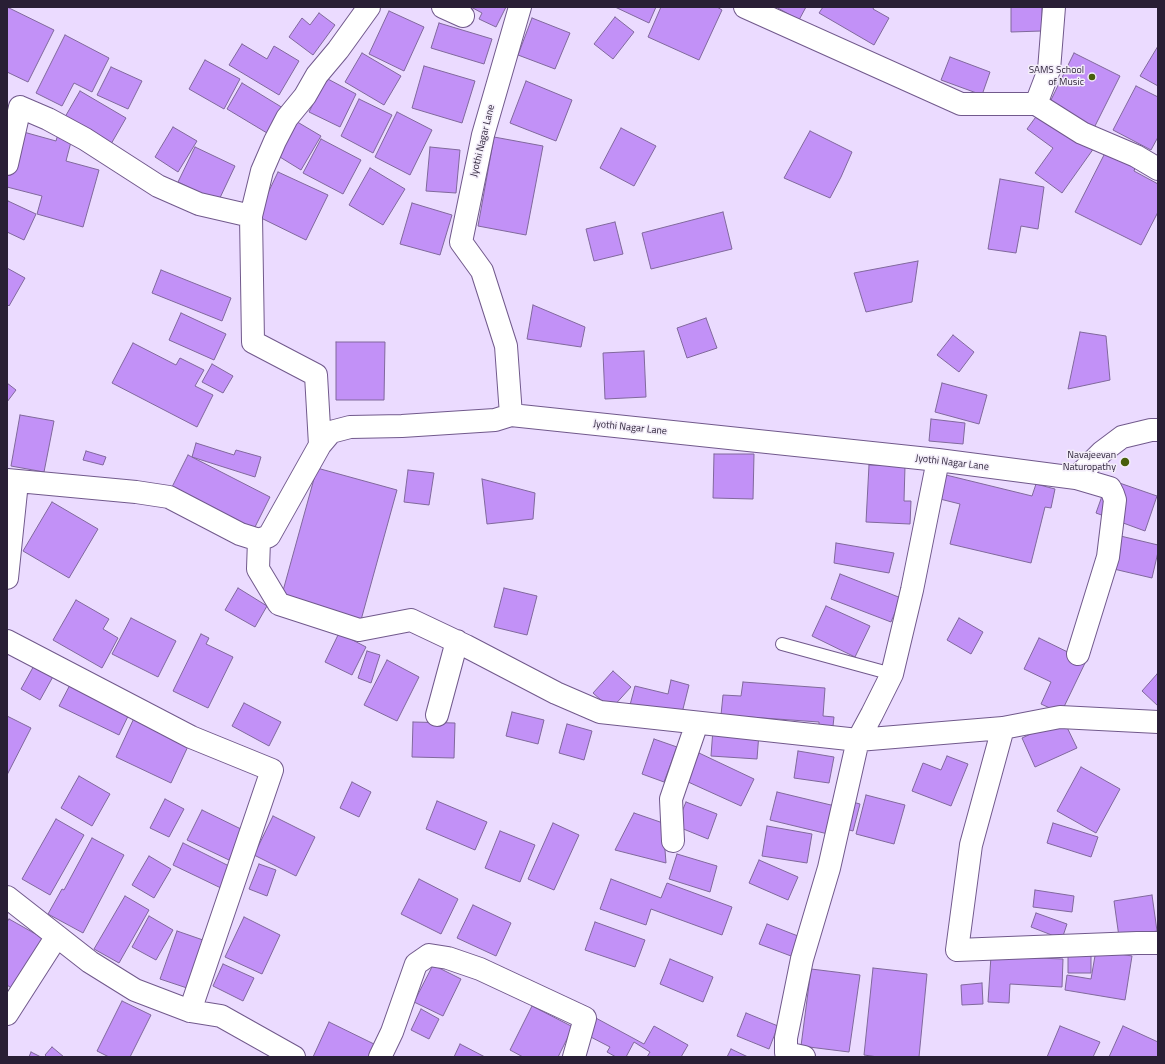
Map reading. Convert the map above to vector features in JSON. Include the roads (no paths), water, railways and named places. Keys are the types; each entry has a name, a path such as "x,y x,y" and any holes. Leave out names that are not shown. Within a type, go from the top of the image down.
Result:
{"street":[{"path":"320,445 316,375 253,342 251,216 262,171 274,141 287,118 305,96 317,75 338,50 369,7"},
{"path":"443,7 463,16"},
{"name":"Jyothi Nagar Lane","path":"520,7 483,135 461,242 482,271 506,346 510,415 938,460 1076,478 1110,488 1114,500 1108,557 1078,654"},
{"path":"745,7 962,104 1036,104 1082,133 1136,156 1158,169"},
{"path":"1036,104 1049,70 1054,7"},
{"path":"7,164 14,102 85,139 158,186 199,204 251,216"},
{"path":"7,578 12,481 136,492 169,497 240,534 259,540 270,536 320,445 331,432 350,427 402,426 495,420 510,415"},
{"path":"1076,478 1102,452 1122,438 1152,430 1158,430"},
{"path":"804,1057 786,1053 786,1038 802,959 829,868 858,740 892,674 912,590 938,460"},
{"path":"259,540 258,569 279,604 359,630 411,620 457,641 556,693 600,712 858,740 1004,728 1060,716 1158,722"},
{"path":"7,641 190,737 272,770 190,1011"},
{"path":"437,715 457,641"},
{"path":"673,840 671,799 697,723"},
{"path":"1004,728 971,845 957,950 1158,943"},
{"path":"7,897 90,962 135,990 190,1011 222,1016 294,1057"},
{"path":"7,1014 57,936"},
{"path":"380,1057 392,1032 416,964 428,955 448,958 480,969 585,1018 574,1057"}],"lane":[{"path":"782,644 892,674"}],"place":[{"name":"SAMS School of Music","path":"1092,77"},
{"name":"Navajeevan Naturopathy","path":"1125,462"}]}
